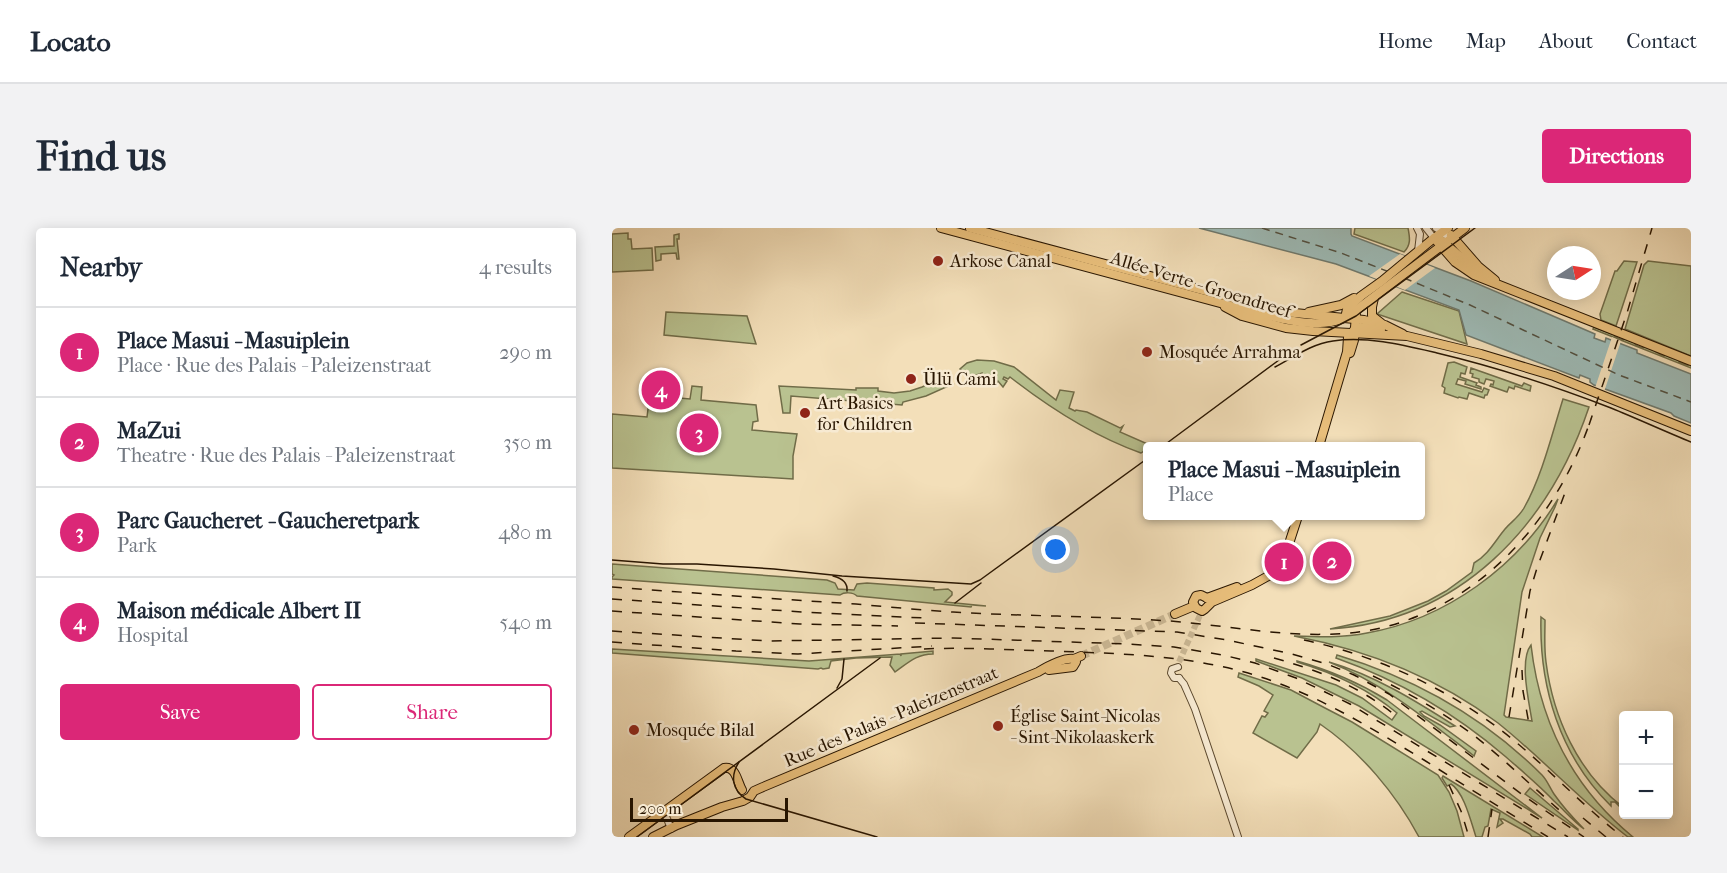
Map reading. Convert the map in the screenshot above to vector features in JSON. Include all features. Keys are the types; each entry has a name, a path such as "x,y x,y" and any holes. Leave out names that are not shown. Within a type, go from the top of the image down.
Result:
{"main road":[{"name":"Allée Verte - Groendreef","path":"941,228 1219,303 1242,316 1286,328 1356,332"},
{"name":"Allée Verte - Groendreef","path":"970,228 1262,306 1330,320"},
{"path":"1345,318 1465,228"},
{"path":"1345,318 1347,309 1361,296 1441,231"},
{"path":"1441,231 1472,267 1489,276"},
{"path":"1441,231 1449,241 1501,285"},
{"path":"1449,241 1455,262 1467,272 1691,361"},
{"path":"1300,314 1341,305 1361,296"},
{"path":"1375,297 1372,316 1407,336"},
{"path":"1219,303 1286,320 1317,324 1345,318 1385,325"},
{"path":"1321,442 1352,349 1356,332 1357,310"},
{"path":"1345,318 1356,332 1407,336 1481,354 1554,376 1691,430"},
{"path":"1356,332 1360,327 1397,331"},
{"path":"1208,601 1231,592 1277,568 1284,559 1298,520"},
{"path":"1201,595 1208,601 1208,607 1201,613 1194,606 1196,596 1201,595"},
{"path":"1175,614 1194,606"},
{"name":"Rue des Palais - Paleizenstraat","path":"672,825 748,798 754,791 1040,671 1072,660"},
{"path":"629,837 724,768 729,767 734,771 743,795 739,801"},
{"path":"742,790 754,791"},
{"path":"652,837 672,825"}],"street":[{"path":"1417,228 1420,234 1418,251"},
{"path":"1426,228 1441,231"},
{"path":"1179,665 1182,672 1179,678 1183,681 1190,696 1238,837"},
{"path":"664,811 672,825"}],"green space":[{"path":"1355,228 1408,228 1409,244 1404,252 1354,234"},
{"path":"628,233 632,249 652,248 653,270 612,272 612,234"},
{"path":"679,234 679,239 677,239 679,259 676,253 661,254 661,260 656,261 655,247 674,246 674,235"},
{"path":"1624,261 1637,262 1616,326 1601,320 1600,314 1615,271"},
{"path":"1648,261 1691,266 1691,356 1625,329 1644,265"},
{"path":"1402,292 1459,311 1467,344 1377,314"},
{"path":"666,312 747,316 756,344 664,335"},
{"path":"1594,327 1615,335 1615,337 1636,343 1635,345 1643,348 1644,346 1657,350 1656,352 1664,356 1666,354 1680,359 1679,362 1691,364 1691,368 1593,329"},
{"path":"977,360 994,361 1014,367 1056,400 1060,390 1074,392 1069,408 1087,412 1120,428 1123,426 1120,432 1143,442 1143,452 1141,453 1123,446 1089,430 1057,411 1010,377 1008,379 1004,377 1003,379 1007,381 1003,387 998,381 997,383 986,376 982,377 982,373 971,377 960,369 967,363"},
{"path":"1454,362 1467,367 1465,374 1461,373 1460,377 1477,383 1476,385 1481,389 1458,379 1456,384 1482,392 1484,388 1489,390 1484,398 1469,393 1467,399 1458,398 1444,393 1445,388 1442,386 1448,363"},
{"path":"1471,368 1522,386 1524,383 1531,386 1530,391 1515,386 1514,389 1509,387 1507,392 1490,386 1494,381 1486,379 1484,384 1472,377"},
{"path":"943,378 953,384 926,396 903,402 902,405 791,396 790,413 783,413 779,386 856,390 856,388 878,388 878,391 894,393 910,391"},
{"path":"651,385 659,386 658,396 690,399 692,386 702,387 701,400 756,405 758,421 753,422 752,430 797,434 793,456 793,479 612,468 612,414 647,417"},
{"path":"1563,399 1589,407 1572,450 1550,491 1524,527 1493,560 1459,587 1420,608 1377,622 1330,629 1390,616 1428,601 1472,572 1474,563 1487,552 1524,508 1541,469"},
{"path":"1558,499 1540,538 1522,592 1504,715 1532,721 1525,671 1527,652 1531,645 1542,701 1562,752 1593,797 1611,818 1633,837 1628,837 1611,824 1498,723 1451,692 1375,658 1294,636 1358,635 1396,626 1424,616 1451,602 1477,586 1522,547"},
{"path":"612,564 827,580 835,583 838,589 854,590 857,584 867,583 934,588 934,590 948,589 952,595 945,602 986,606 972,605 971,607 857,596 849,593 840,595 612,579 614,575"},
{"path":"1541,617 1545,620 1545,652 1549,683 1562,723 1581,761 1619,806 1611,802 1611,806 1593,786 1566,743 1549,694 1541,643"},
{"path":"612,649 809,661 900,654 901,656 901,654 933,651 933,654 918,657 895,672 890,665 892,657 831,661 829,668 818,669 612,653"},
{"path":"1337,655 1394,675 1421,688 1497,735 1542,775 1561,803 1584,829 1524,773 1467,726 1426,700 1382,677 1336,658"},
{"path":"1256,659 1336,685 1362,698 1392,720 1397,713 1374,696 1337,676 1297,661 1343,677 1387,700 1542,818 1359,706 1302,678 1256,661"},
{"path":"1329,662 1378,681 1455,726 1450,727 1420,712 1476,751 1474,756 1387,692"},
{"path":"1239,673 1291,690 1352,722 1438,775 1457,811 1464,837 1419,837 1400,805 1376,775 1350,747 1320,724 1317,732 1297,758 1253,733 1262,716 1265,717 1268,713 1264,711 1273,695 1238,677"},
{"path":"1443,776 1543,837 1532,837 1503,819 1500,819 1503,823 1497,827 1500,813 1491,809 1488,826 1485,827 1482,837 1476,837 1460,794 1451,784 1447,786"},
{"path":"1530,788 1578,829 1578,830 1525,794"}],"water":[{"path":"1199,228 1351,228 1352,236 1471,281 1595,334 1594,338 1605,342 1606,338 1691,374 1691,423 1671,413 1594,385 1590,379 1580,375 1579,378 1466,335 1459,310 1336,264"}],"pier":[{"path":"1400,254 1435,268 1405,290 1369,276"},
{"path":"1612,337 1621,341 1604,392 1595,388"}],"ferry route":[{"path":"1262,228 1341,253 1389,272"},
{"path":"1404,278 1470,305 1619,375 1691,402"}],"tunnel":[{"path":"1081,656 1175,614"},
{"path":"1179,662 1200,615"}],"tram line":[{"path":"1301,345 1356,316 1475,228"},
{"path":"1275,367 1310,348 1333,341 1372,340 1398,344 1481,364 1546,385 1611,408 1691,442"},
{"path":"1168,442 1279,360"},
{"path":"612,560 774,569 842,576 971,584 980,580 1143,462"},
{"path":"833,576 843,581 847,591"},
{"path":"955,603 981,583"},
{"path":"637,837 880,658"},
{"path":"837,688 842,679 844,659"},
{"path":"739,762 734,772 734,782 735,787 746,799 877,837"}],"railway":[{"path":"1589,425 1627,313 1652,228"},
{"path":"612,587 953,612 1185,622 1279,633 1341,634 1372,630 1402,622 1436,608 1466,590 1520,543 1542,515 1561,485 1578,453 1591,419"},
{"path":"1509,717 1530,591 1566,490"},
{"path":"612,599 924,618"},
{"path":"612,611 800,624 898,626"},
{"path":"915,623 1177,632 1227,640 1327,664 1354,675 1389,694 1524,796 1584,837"},
{"path":"612,631 768,641 953,638 1127,644 1174,647 1223,655 1255,663 1296,678 1350,704 1568,837"},
{"path":"1304,640 1362,656 1390,667 1443,692 1469,708 1517,743 1623,837"},
{"path":"612,642 798,654 932,646"},
{"path":"924,649 956,648 1136,655 1193,661 1248,673 1314,698 1351,717 1548,837"},
{"path":"1274,658 1338,680 1367,695 1395,715"},
{"path":"1522,670 1529,724"},
{"path":"1373,676 1400,689 1464,728 1566,816"},
{"path":"1449,785 1461,811 1469,837"},
{"path":"1488,837 1492,809"},
{"path":"1583,818 1606,837"}],"place":[{"name":"Arkose Canal","path":"938,261"},
{"name":"Mosquée Arrahma","path":"1147,352"},
{"name":"Ülü Cami","path":"911,379"},
{"name":"Maison médicale Albert II","path":"661,390"},
{"name":"Art Basics for Children","path":"805,413"},
{"name":"Parc Gaucheret - Gaucheretpark","path":"699,433"},
{"name":"MaZui","path":"1332,561"},
{"name":"Place Masui - Masuiplein","path":"1284,562"},
{"name":"Église Saint-Nicolas - Sint-Nikolaaskerk","path":"998,726"},
{"name":"Mosquée Bilal","path":"634,730"}]}
